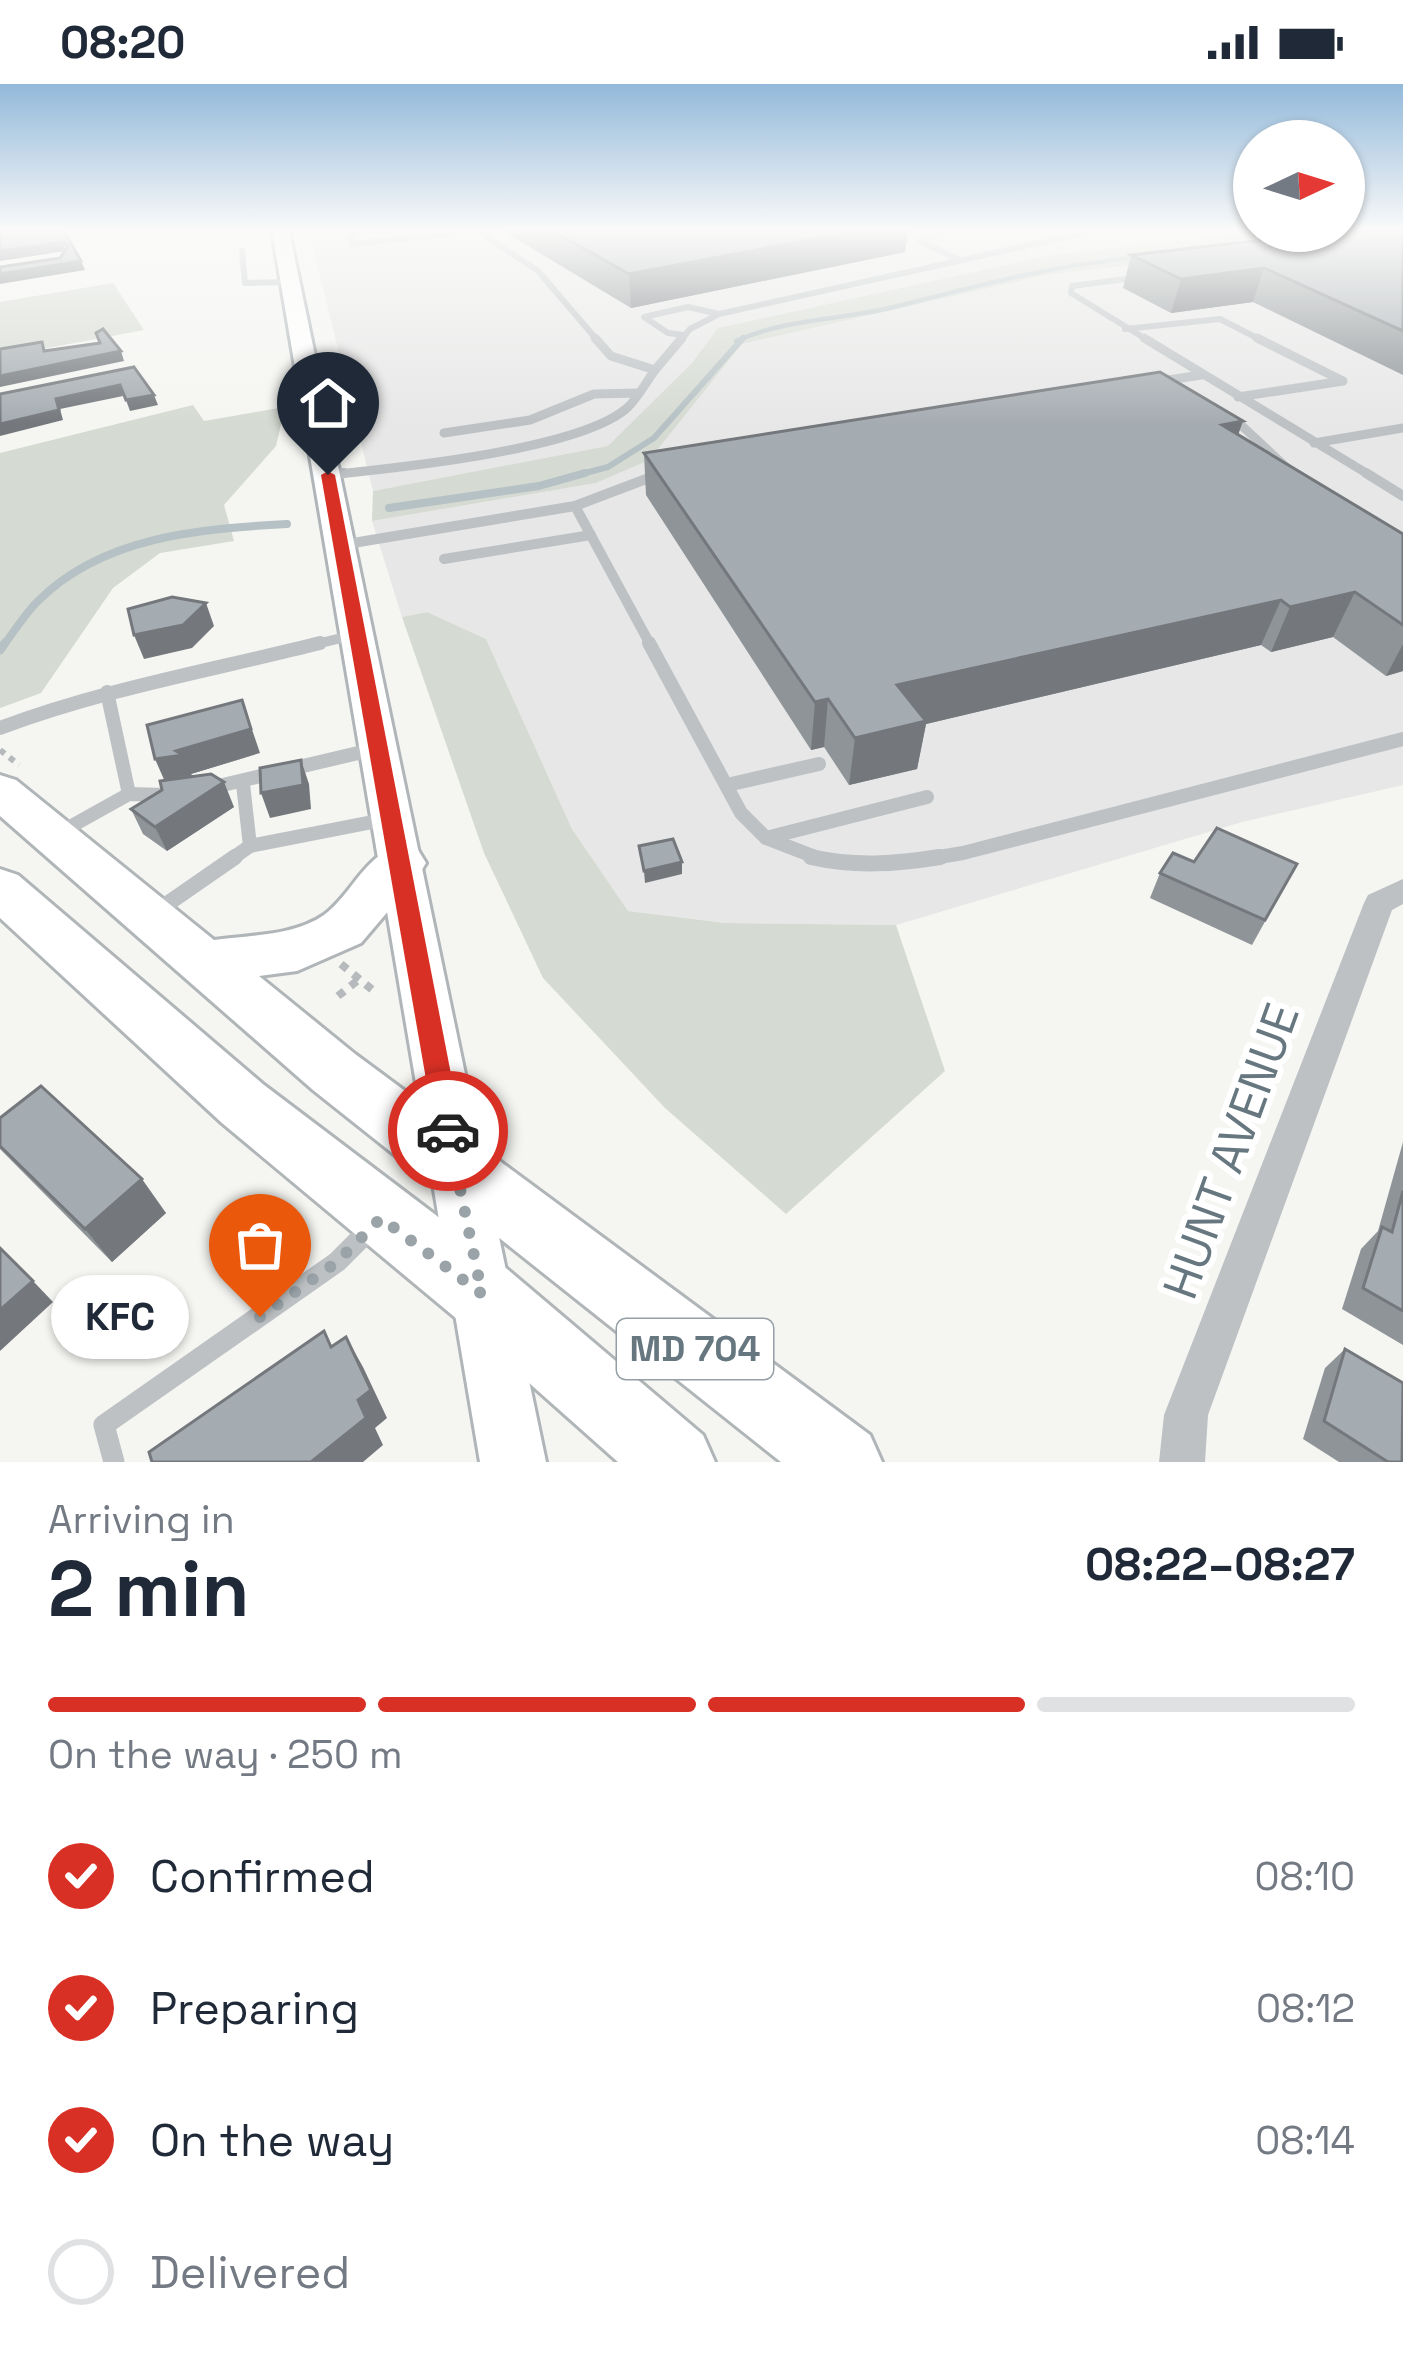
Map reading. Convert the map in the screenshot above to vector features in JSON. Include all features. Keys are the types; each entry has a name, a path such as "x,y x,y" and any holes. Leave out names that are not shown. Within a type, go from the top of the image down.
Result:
{"main road":[{"path":"293,295 513,1462"},
{"name":"MD 704","path":"0,791 334,1072 843,1462"},
{"path":"207,962 297,950 343,929 397,841"},
{"name":"MD 704","path":"0,888 71,956 381,1218 482,1294 676,1462"}],"street":[{"name":"HUNT AVENUE","path":"1182,1462 1180,1430 1189,1403 1205,1372 1343,994 1379,903 1403,890"}],"lane":[{"path":"559,295 611,356 655,370"},
{"path":"328,475 442,463 582,431 615,416 684,335 719,314 802,295"},
{"path":"1074,295 1403,496"},
{"path":"684,335 668,333 644,317 688,307 719,314"},
{"path":"1125,329 1220,319 1343,381 1225,402"},
{"path":"1141,384 1201,375"},
{"path":"444,433 530,420 594,394 639,393"},
{"path":"1225,416 1295,472"},
{"path":"1242,426 1277,421"},
{"path":"1314,443 1403,428"},
{"path":"341,545 575,506 680,470"},
{"path":"575,506 741,813 766,838 800,854 837,863 894,864 963,853 1403,739"},
{"path":"444,559 591,535"},
{"path":"0,728 38,711 107,692 359,633"},
{"path":"107,692 129,794"},
{"path":"197,790 243,784 314,761 380,748"},
{"path":"727,785 820,764"},
{"path":"243,784 250,846"},
{"path":"54,836 129,794 174,794"},
{"path":"766,838 927,797"},
{"path":"152,915 250,846 397,841"},
{"path":"114,1462 104,1425 337,1262 381,1218"}],"path":[{"path":"330,953 375,992"},
{"path":"338,996 358,980"}],"shaded area":[{"path":"40,295 121,295 144,330 0,357 0,302"},
{"path":"325,295 868,295 718,328 691,364 608,447 373,491"},
{"path":"868,295 957,295 742,344 649,460 596,483 372,521 373,491 608,446 691,364 718,328"},
{"path":"957,295 1403,295 1403,785 1242,822 896,925 725,923 628,911 572,829 486,639 427,612 402,617 372,521 596,483 648,460 742,344"},
{"path":"193,405 204,421 285,407 276,446 224,505 234,541 160,553 113,588 41,693 0,708 0,453"},
{"path":"427,612 486,639 572,829 628,911 725,923 896,925 945,1071 786,1214 665,1108 543,978 484,853 402,617"}],"building":[{"path":"1324,295 1403,295 1403,331"},
{"path":"103,329 121,351 0,376 0,349 42,342 44,351 100,343 96,333"},
{"path":"134,367 154,395 126,400 120,385 56,399 59,410 0,424 0,394"},
{"path":"1160,372 1243,421 1222,425 1403,534 1403,625 1355,592 1290,607 1281,600 897,685 926,721 855,738 828,699 815,702 644,453"},
{"path":"172,597 206,603 183,625 134,635 128,609"},
{"path":"242,700 251,729 176,751 183,755 155,759 147,725"},
{"path":"301,760 303,785 261,793 260,768"},
{"path":"211,774 224,782 155,827 131,809 162,790 160,781"},
{"path":"1217,828 1297,864 1265,920 1160,873 1173,853 1194,862"},
{"path":"673,839 682,862 644,871 639,846"},
{"path":"41,1086 142,1179 85,1229 0,1146 0,1118"},
{"path":"1403,1191 1403,1311 1363,1288 1382,1227 1392,1232"},
{"path":"0,1248 33,1281 0,1310"},
{"path":"324,1331 331,1347 346,1337 371,1390 358,1400 366,1418 311,1462 152,1462 149,1452"},
{"path":"1345,1349 1403,1383 1402,1462 1388,1462 1324,1421"}],"waterway":[{"path":"743,338 941,295"},
{"path":"580,474 608,467 654,438 743,338"},
{"path":"736,341 743,338"},
{"path":"580,474 585,473"},
{"path":"389,508 539,486 580,474"},
{"path":"574,476 580,474"},
{"path":"3,646 37,602 91,563 187,533 287,524"},
{"path":"0,650 5,643"}],"way so far":[{"path":"260,1317 337,1262 381,1218 482,1294 448,1131"}],"place":[{"name":"KFC","path":"260,1317"}],"route":[{"path":"328,475 448,1131"}]}
